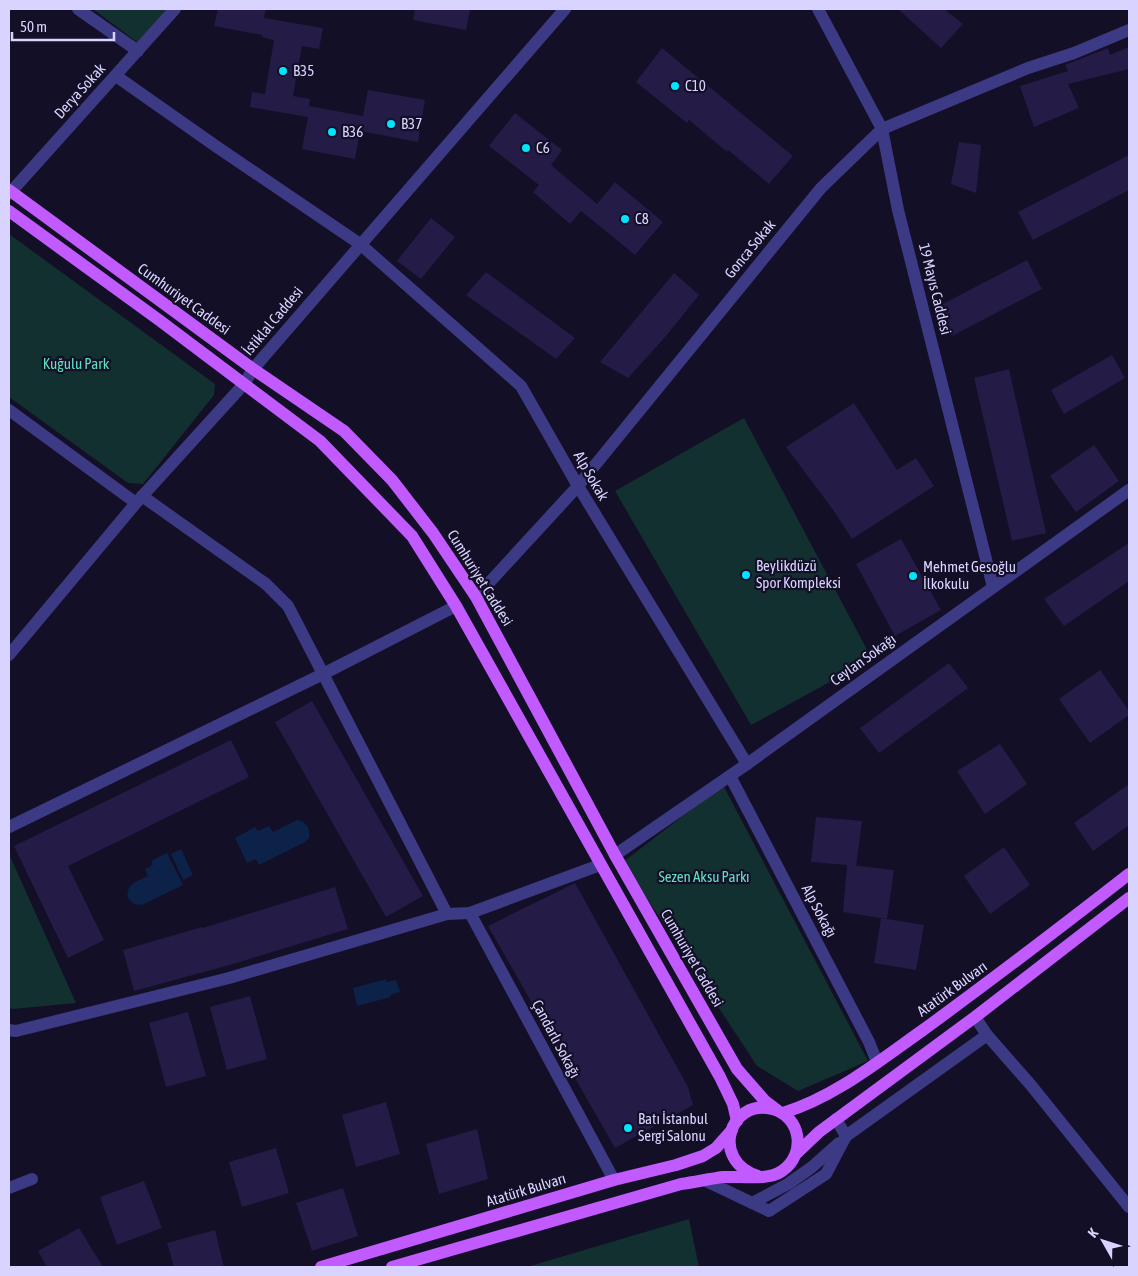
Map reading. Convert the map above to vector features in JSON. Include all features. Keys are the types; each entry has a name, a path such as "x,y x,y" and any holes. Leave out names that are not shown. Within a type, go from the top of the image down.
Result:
{"main road":[{"name":"Cumhuriyet Caddesi","path":"9,192 253,369 344,431 392,480 433,532 476,597 615,855 737,1069 765,1101 780,1112"},
{"path":"9,212 159,320 320,441 412,536 456,606 720,1077 733,1104 734,1125 730,1143 735,1161 748,1173 758,1176"},
{"path":"456,606 476,597"},
{"path":"600,865 615,855"},
{"name":"Atatürk Bulvarı","path":"780,1112 816,1101 877,1062 1011,966 1129,874"},
{"path":"392,1267 681,1184 722,1178 775,1175 783,1170 805,1144 836,1119 976,1017 1129,898"},
{"path":"734,1125 750,1111 760,1108 780,1112 795,1127 798,1137 797,1153"},
{"name":"Atatürk Bulvarı","path":"321,1267 614,1180 676,1165 703,1156 716,1148 734,1125"}],"street":[{"path":"78,9 138,51"},
{"name":"Derya Sokak","path":"9,192 175,9"},
{"name":"İstiklal Caddesi","path":"9,655 139,500 244,384 253,369 360,244 565,9"},
{"name":"19 Mayıs Caddesi","path":"818,9 882,129 898,210 993,588"},
{"name":"Gonca Sokak","path":"476,597 578,486 820,188 882,129 1028,68 1074,53 1129,30"},
{"name":"Alp Sokak","path":"116,76 217,148 360,244 522,386 578,486 747,764"},
{"path":"9,410 139,500 266,584 288,606 447,914"},
{"name":"Ceylan Sokağı","path":"615,855 747,764 1129,490"},
{"path":"9,826 323,674 456,606"},
{"name":"Alp Sokağı","path":"730,776 865,1033 877,1062"},
{"path":"9,1030 16,1031 230,978 447,914 470,913 600,865"},
{"name":"Çandarlı Sokağı","path":"470,913 614,1180"},
{"path":"976,1017 987,1035 1042,1099 1129,1207"},
{"path":"704,1180 770,1211 826,1174 846,1136 987,1035"},
{"path":"836,1119 846,1136"},
{"path":"9,1188 32,1179"}],"green space":[{"path":"93,9 171,9 141,45"},
{"name":"Kuğulu Park","path":"9,234 215,384 214,395 143,484 128,483 9,397"},
{"name":"Beylikdüzü Spor Kompleksi","path":"744,418 872,659 751,725 615,491"},
{"name":"Sezen Aksu Parkı","path":"723,785 868,1061 798,1091 757,1066 623,862"},
{"path":"9,854 76,1003 9,1008"},
{"path":"689,1219 699,1267 527,1267"}],"water":[{"path":"297,820 306,824 309,829 309,838 305,842 259,865 256,859 247,863 235,838 255,827 258,831 269,826 273,832"},
{"path":"181,849 193,875 183,880 171,854"},
{"path":"167,853 183,885 142,905 134,904 128,898 128,889 136,881 148,876 145,869 153,865 151,861"},
{"path":"386,979 387,982 396,980 400,992 390,995 391,997 357,1006 353,988"}],"building":[{"path":"218,9 266,9 264,18 323,28 319,49 302,46 293,96 310,99 309,106 363,116 368,90 425,100 418,142 360,131 355,159 302,149 308,117 250,107 252,92 265,94 274,40 262,37 262,35 214,26"},
{"path":"415,9 470,9 466,30 413,20"},
{"path":"898,9 944,9 963,24 941,48"},
{"path":"1129,47 1129,69 1068,84 1079,108 1034,127 1020,86 1068,71 1065,65 1108,48 1110,55"},
{"path":"662,48 793,156 769,184 689,120 687,123 636,82"},
{"path":"515,113 562,150 551,165 597,204 615,182 663,222 635,255 581,211 570,224 533,192 539,185 489,146"},
{"path":"959,142 981,145 976,193 951,184"},
{"path":"1129,155 1129,190 1033,240 1018,212"},
{"path":"431,218 455,237 421,279 397,261"},
{"path":"1027,260 1042,289 952,336 937,307"},
{"path":"486,272 575,338 556,359 466,295"},
{"path":"674,273 699,295 666,336 628,378 600,362"},
{"path":"1112,355 1125,378 1064,414 1051,390"},
{"path":"1009,369 1046,533 1012,541 974,378"},
{"path":"854,403 897,470 916,458 934,486 852,539 834,511 786,447"},
{"path":"1094,445 1119,481 1076,512 1050,476"},
{"path":"901,539 941,610 895,636 856,564"},
{"path":"1129,543 1129,581 1064,626 1044,599"},
{"path":"949,663 968,688 879,753 860,728"},
{"path":"1100,670 1129,711 1129,715 1090,743 1059,699"},
{"path":"312,701 423,896 386,917 275,722"},
{"path":"231,740 249,777 68,866 104,940 68,958 14,846"},
{"path":"1000,744 1027,784 985,814 957,771"},
{"path":"1129,784 1129,825 1093,851 1074,823"},
{"path":"816,817 862,821 856,866 894,870 887,919 843,912 847,865 811,862"},
{"path":"1004,847 1030,885 990,914 964,876"},
{"path":"575,883 688,1087 693,1105 615,1148 488,926"},
{"path":"335,887 348,929 233,964 134,991 123,950 203,928"},
{"path":"881,918 924,925 916,970 874,963"},
{"path":"250,996 267,1059 227,1070 210,1007"},
{"path":"188,1012 206,1076 166,1087 149,1023"},
{"path":"386,1102 400,1154 356,1167 342,1115"},
{"path":"477,1129 488,1179 439,1194 426,1144"},
{"path":"276,1148 289,1193 242,1207 229,1162"},
{"path":"144,1181 162,1228 117,1245 100,1197"},
{"path":"343,1188 358,1236 312,1251 296,1203"},
{"path":"79,1228 103,1267 47,1267 38,1251"},
{"path":"215,1230 224,1267 174,1267 167,1243"}],"place":[{"name":"B35","path":"283,71"},
{"name":"C10","path":"675,86"},
{"name":"B37","path":"391,124"},
{"name":"B36","path":"332,132"},
{"name":"C6","path":"526,148"},
{"name":"C8","path":"625,219"},
{"name":"Beylikdüzü Spor Kompleksi","path":"746,575"},
{"name":"Mehmet Gesoğlu İlkokulu","path":"913,576"},
{"name":"Batı İstanbul Sergi Salonu","path":"628,1128"}]}
